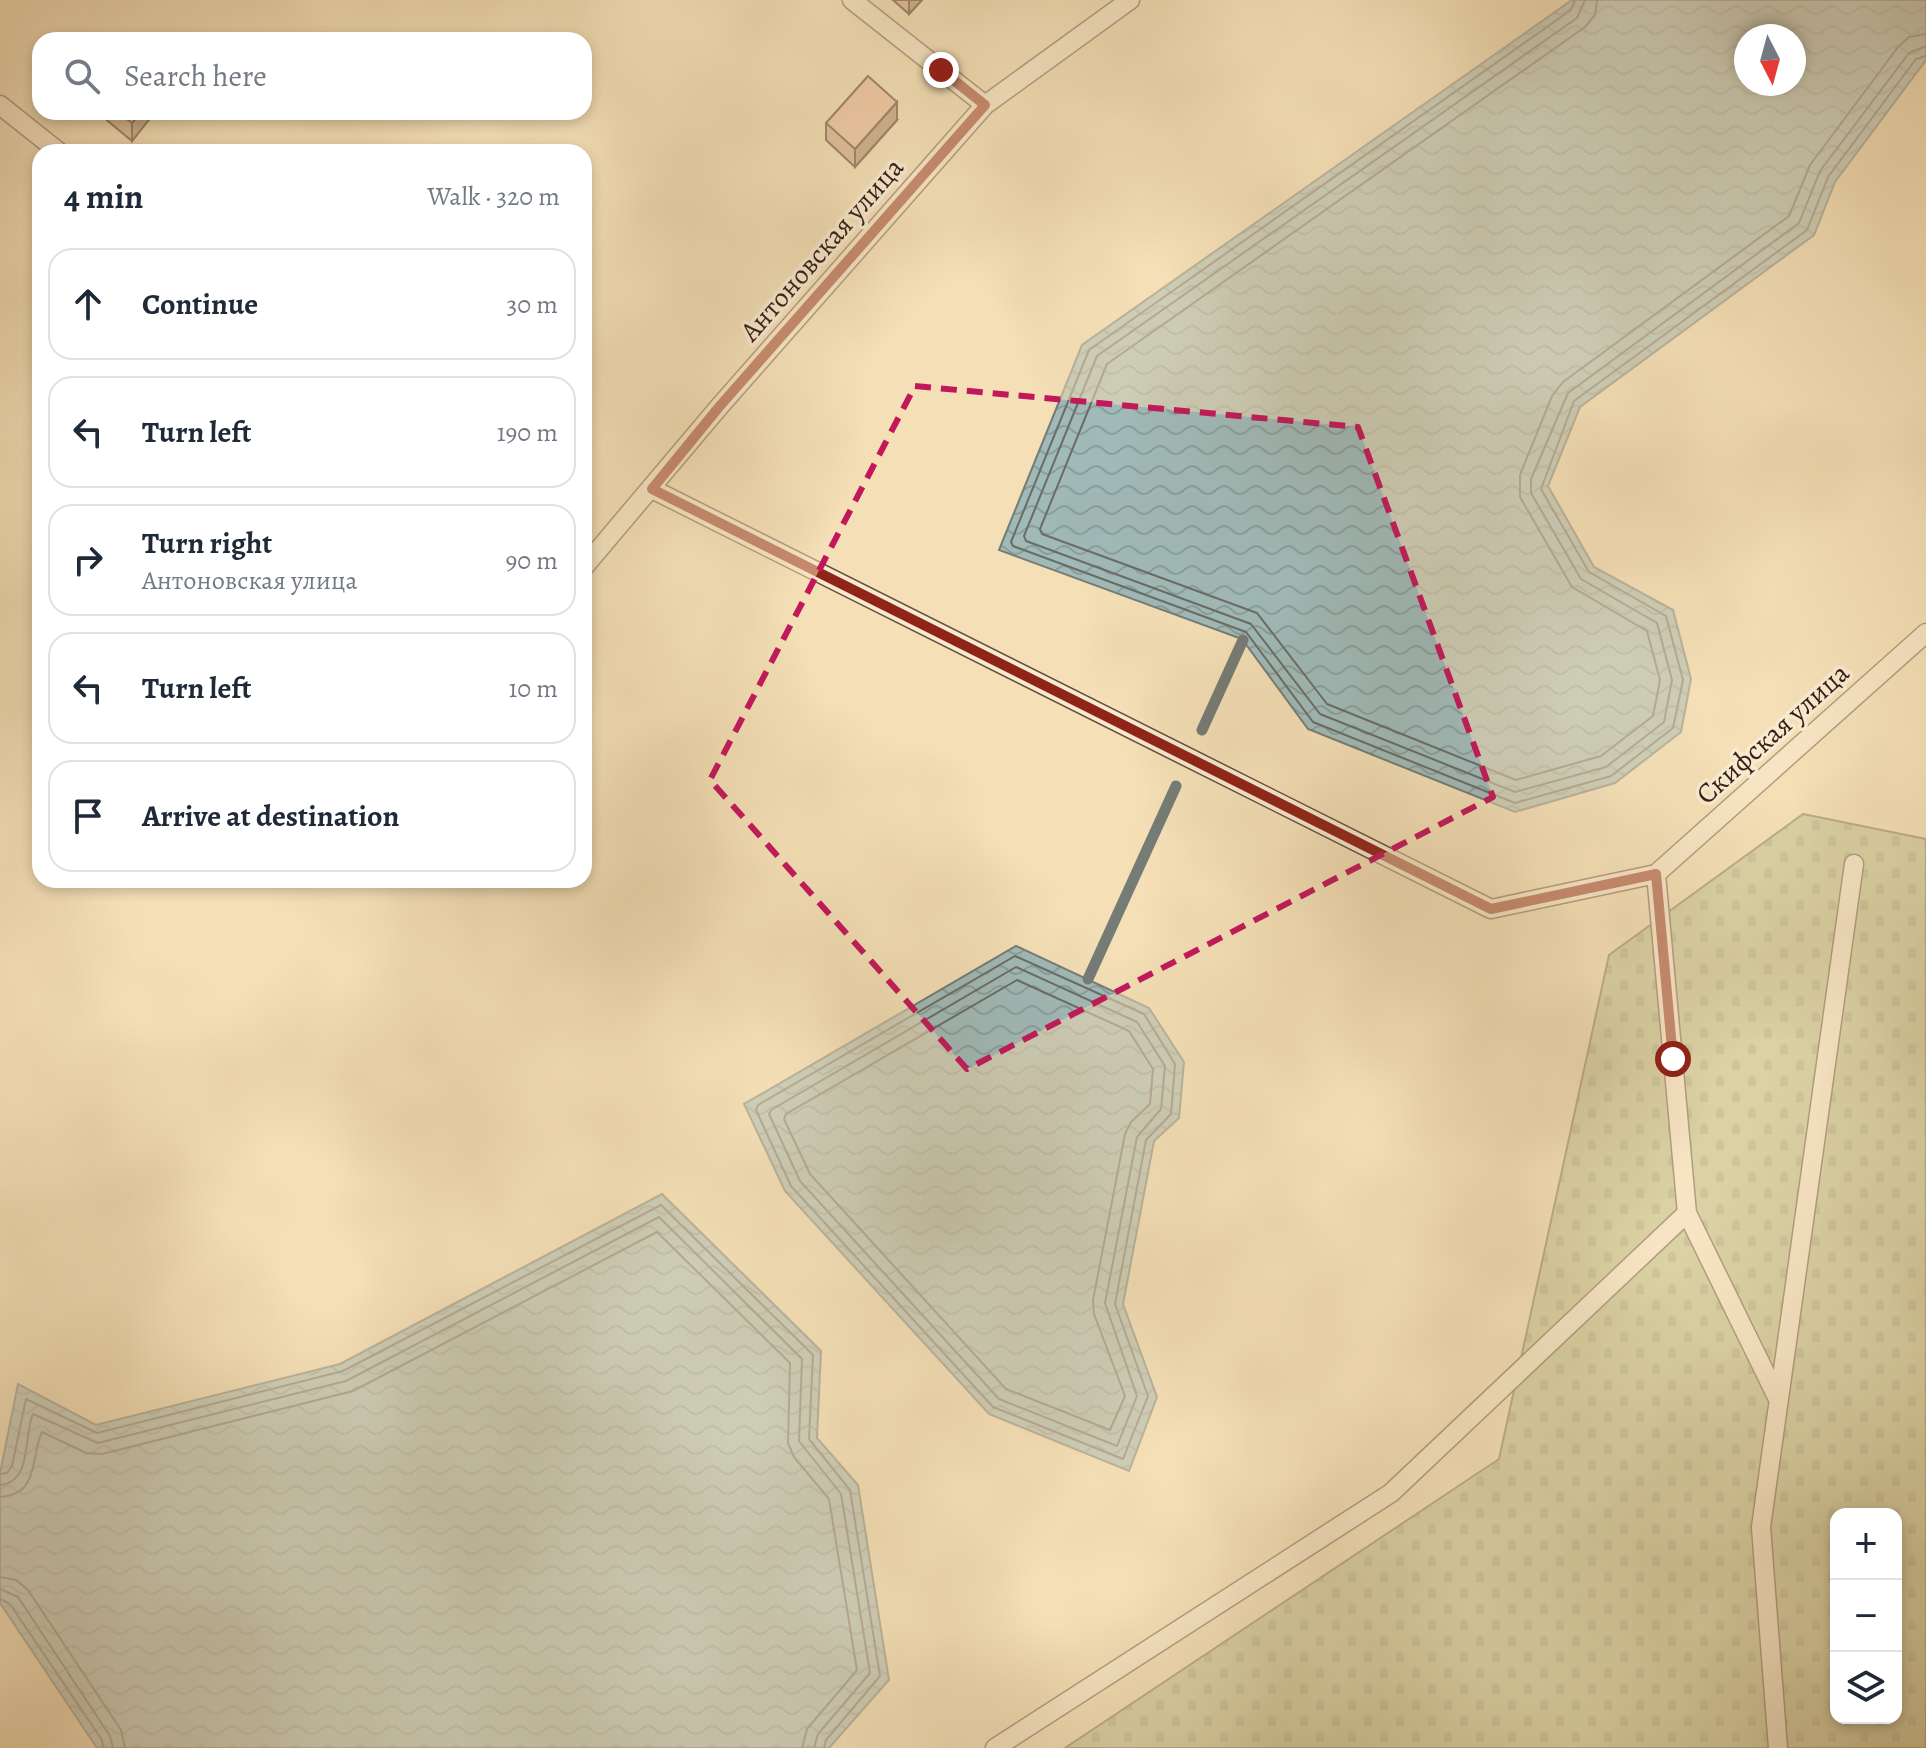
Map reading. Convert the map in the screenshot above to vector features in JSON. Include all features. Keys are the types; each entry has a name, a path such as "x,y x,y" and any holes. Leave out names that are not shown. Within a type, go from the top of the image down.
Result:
{"lane":[{"path":"852,0 985,105"},
{"name":"Антоновская улица","path":"592,558 719,407 985,105 1130,0"},
{"path":"0,105 49,144"},
{"path":"652,489 1491,909 1656,874 1687,1213 1778,1399"},
{"name":"Скифская улица","path":"1656,874 1926,633"},
{"path":"1778,1748 1761,1527 1854,864"},
{"path":"995,1748 1391,1493 1687,1213"}],"highlighted area":[{"path":"915,386 1358,427 1493,797 967,1069 710,780"}],"green space":[{"path":"1803,814 1926,839 1926,1748 1065,1748 1499,1459 1609,955"}],"water":[{"path":"1572,0 1926,0 1926,60 1835,182 1814,235 1580,407 1548,486 1594,567 1673,610 1691,679 1681,732 1615,783 1515,812 1308,729 1242,639 999,550 1082,345"},
{"path":"1016,946 1149,1008 1184,1062 1179,1118 1154,1141 1123,1304 1157,1397 1129,1471 989,1414 785,1191 744,1104"},
{"path":"662,1194 821,1351 817,1438 858,1485 889,1680 829,1748 97,1748 0,1603 0,1473 18,1384 96,1425 340,1364"}],"building":[{"path":"868,76 897,102 855,149 826,123"}],"waterway":[{"path":"1202,730 1243,640"},
{"path":"1088,979 1176,786"}],"route":[{"path":"941,70 985,105 719,407 652,489 1491,909 1656,874 1673,1059"}]}
